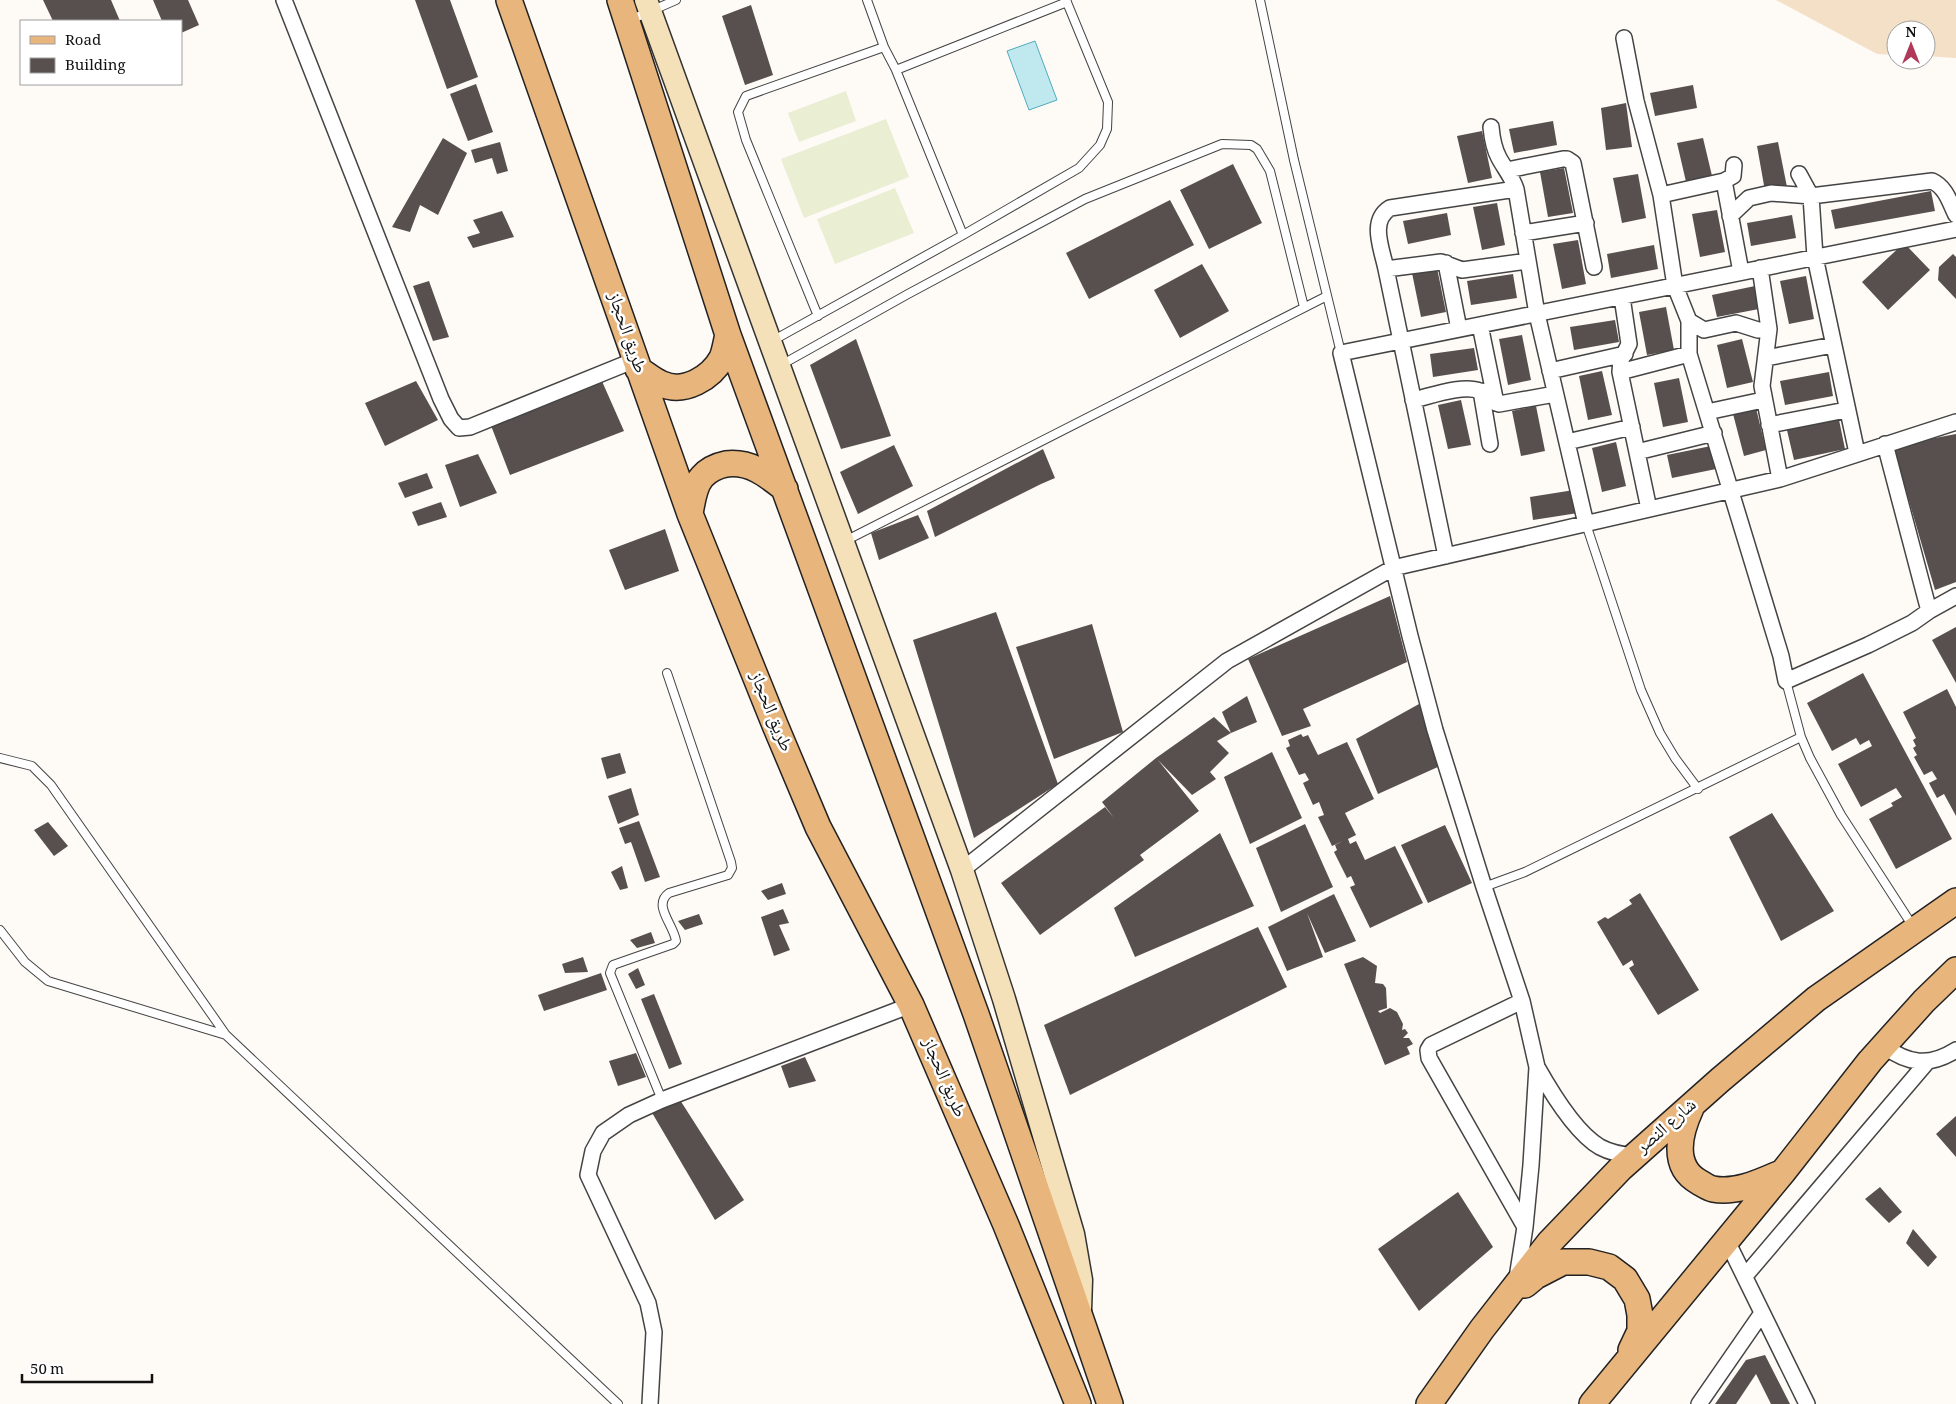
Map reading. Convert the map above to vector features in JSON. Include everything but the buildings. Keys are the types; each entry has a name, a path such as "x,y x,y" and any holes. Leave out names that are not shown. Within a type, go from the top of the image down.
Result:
{"main road":[{"name":"طريق الحجاز","path":"509,0 690,514 771,716 818,827 912,1005 1006,1225 1078,1404"},
{"path":"636,8 728,335 976,1014 1110,1404"},
{"path":"636,8 770,342 962,870 1007,1008 1073,1234 1081,1280 1080,1316"},
{"path":"637,365 662,385 684,387 698,382 712,372 722,357 728,335"},
{"path":"690,514 694,495 701,477 714,466 738,462 762,471 785,489"},
{"name":"شارع النصر","path":"1429,1404 1482,1330 1549,1243 1635,1156 1816,999 1956,901"},
{"path":"1592,1404 1783,1172 1870,1061 1924,1001 1956,970"},
{"path":"1692,1105 1682,1127 1679,1150 1683,1167 1693,1178 1712,1189 1731,1189 1751,1185 1783,1172"},
{"path":"1511,1294 1536,1276 1563,1262 1589,1262 1609,1268 1625,1279 1636,1299 1640,1315 1640,1331 1624,1366"}],"street":[{"path":"284,0 441,399 451,419 459,428 470,427 637,365"},
{"path":"1624,38 1636,101 1661,196 1675,286 1689,321 1689,354 1732,490 1781,656 1786,682 1912,623 1956,596"},
{"path":"1491,128 1493,143 1498,157 1513,179 1516,189 1537,314 1586,524"},
{"path":"1507,170 1563,159 1570,161 1575,167 1594,267"},
{"path":"1661,196 1724,181 1733,176 1734,165"},
{"path":"1798,174 1811,196 1815,257 1846,410 1857,453"},
{"path":"1724,181 1740,272"},
{"path":"1730,216 1749,198 1771,193 1811,196 1932,181 1944,190 1956,216"},
{"path":"1446,556 1378,223 1385,211 1390,208 1516,189"},
{"path":"1523,233 1586,223"},
{"path":"1511,1294 1525,1228 1537,1067 1522,1001 1484,888 1435,730 1393,568 1341,353 1956,228"},
{"path":"1386,269 1435,262 1446,263 1462,270 1528,261"},
{"path":"1446,263 1458,329"},
{"path":"1760,268 1769,329 1762,386 1780,479"},
{"path":"1622,297 1629,344 1621,360 1620,372 1649,509"},
{"path":"1689,321 1704,330 1736,322 1758,330 1769,329"},
{"path":"1480,325 1496,403"},
{"path":"1766,358 1833,345"},
{"path":"1550,371 1625,354"},
{"path":"1620,372 1689,354"},
{"path":"1413,400 1465,389 1481,391 1496,403 1503,404 1555,394"},
{"path":"1481,391 1490,444"},
{"path":"1707,412 1764,400"},
{"path":"1769,425 1846,410"},
{"path":"962,870 1227,661 1393,568 1780,479 1956,422"},
{"path":"1567,442 1632,427"},
{"path":"1637,452 1714,433"},
{"path":"1884,444 1913,558 1929,611"},
{"path":"1522,1001 1431,1045 1428,1050 1429,1058 1525,1228"},
{"path":"650,1404 654,1332 648,1303 588,1175 593,1151 603,1133 629,1114 662,1100 912,1005"},
{"path":"1884,1046 1896,1056 1912,1061 1928,1062 1944,1058 1956,1050"},
{"path":"1746,1276 1928,1062"},
{"path":"1537,1067 1553,1095 1587,1137 1601,1148 1617,1154 1635,1156"},
{"path":"1727,1241 1746,1276 1807,1404"},
{"path":"1699,1404 1762,1313"}],"lane":[{"path":"636,8 676,0"},
{"path":"866,0 963,236"},
{"path":"1260,0 1294,160 1341,353"},
{"path":"770,342 963,236 1079,168 1100,145 1107,130 1108,102 1067,1 896,70"},
{"path":"818,316 746,140 738,112 746,96 884,47"},
{"path":"779,366 908,294 1085,200 1222,144 1252,145 1257,149 1270,171 1304,307"},
{"path":"843,542 1327,296"},
{"path":"1586,524 1641,690 1660,733 1675,758 1698,789"},
{"path":"662,1100 610,973 613,965 673,944 676,941 662,905 664,897 669,893 728,875 732,868 667,672"},
{"path":"1786,682 1801,737 1810,758 1841,815 1915,929"},
{"path":"1484,888 1525,872 1801,737"},
{"path":"0,758 32,766 51,785 226,1035 618,1404"},
{"path":"0,930 25,962 48,980 78,991 226,1035"}],"sand":[{"path":"1776,0 1956,0 1956,58 1936,57 1936,20 1886,20 1886,54 1877,54"}],"green space":[{"path":"846,91 856,121 799,142 788,113"},
{"path":"886,119 909,177 804,218 781,159"},
{"path":"895,188 914,233 835,264 817,219"}],"water":[{"path":"1035,41 1057,100 1029,110 1007,51"}]}
